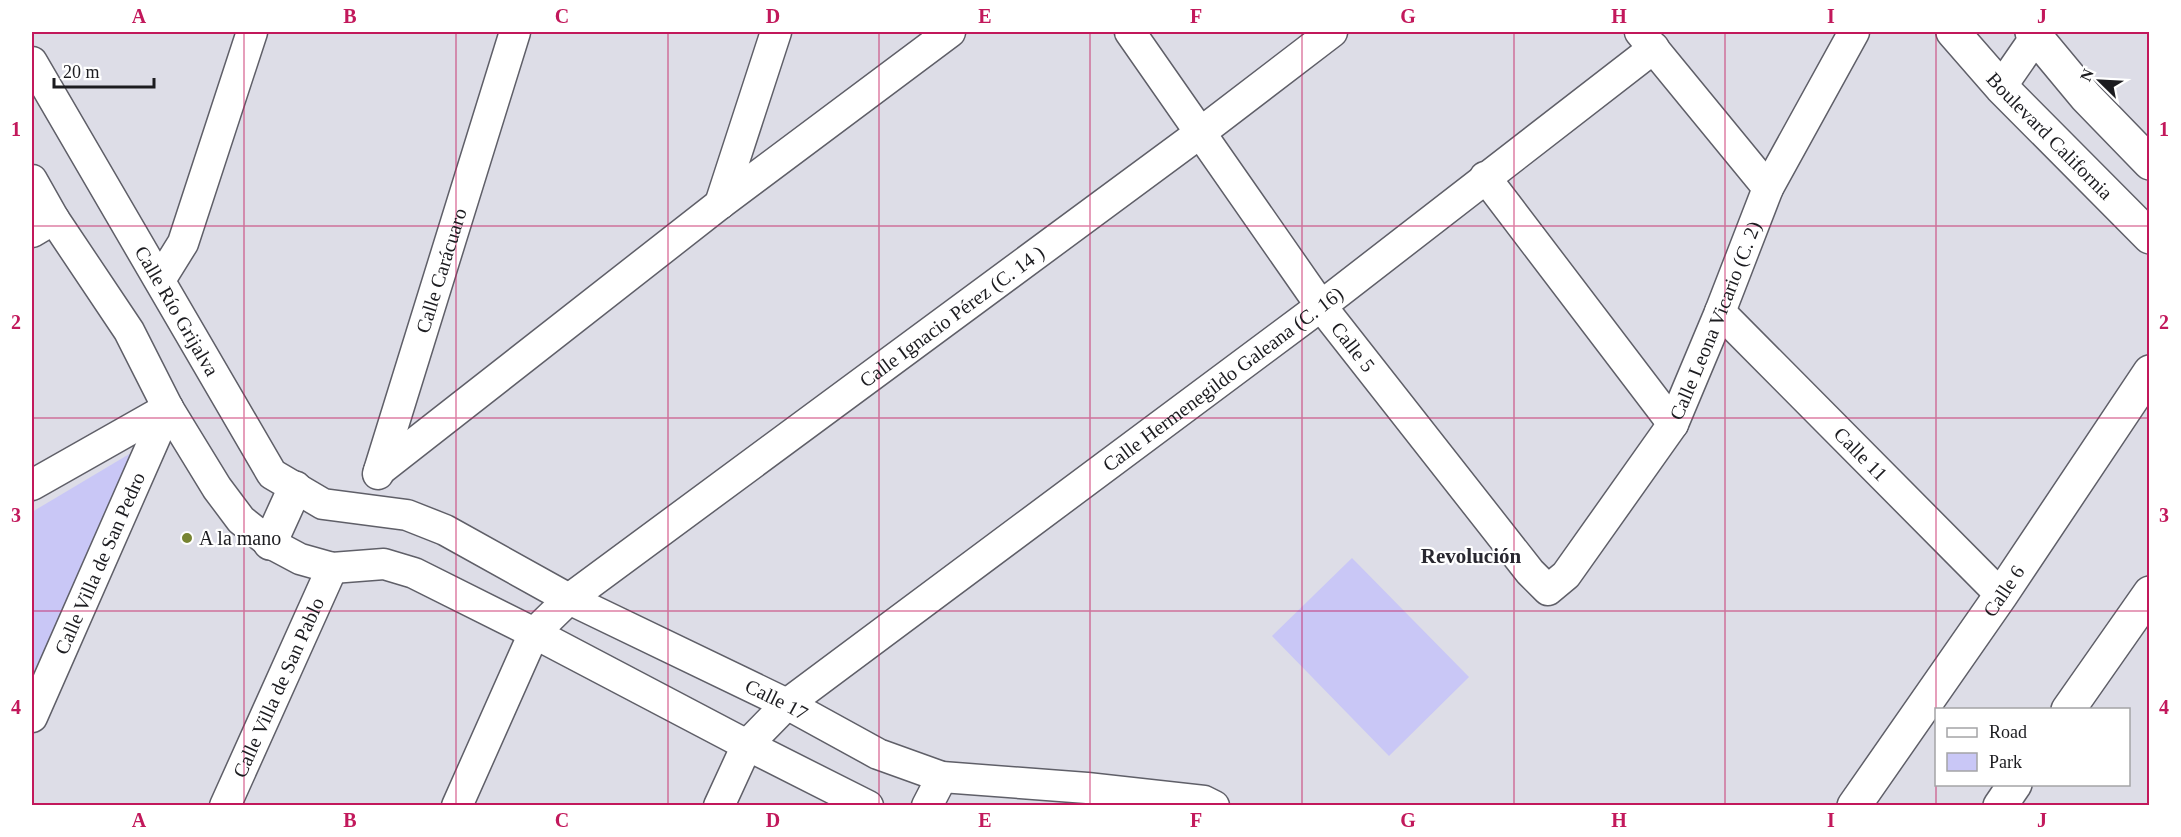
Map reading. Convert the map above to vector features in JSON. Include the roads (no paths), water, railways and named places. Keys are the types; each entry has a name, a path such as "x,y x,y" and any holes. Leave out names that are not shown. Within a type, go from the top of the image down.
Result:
{"main road":[{"name":"Boulevard California","path":"1953,32 2001,87 2150,237"},
{"path":"2035,33 2086,96 2150,163"},
{"name":"Calle 6","path":"1854,806 2001,595 2150,372"},
{"path":"270,543 295,488"},
{"path":"2070,708 2145,612"},
{"path":"2000,806 2014,786"}],"street":[{"path":"160,280 183,243 252,32"},
{"name":"Calle Carácuaro","path":"362,509 379,471 515,32"},
{"path":"720,204 776,32"},
{"path":"379,471 720,204 950,32"},
{"name":"Calle 5","path":"1130,32 1321,306 1530,572 1548,590"},
{"name":"Calle Ignacio Pérez (C. 14 )","path":"534,633 569,600 1200,133 1332,32"},
{"name":"Calle Leona Vicario (C. 2)","path":"1548,590 1566,575 1673,424 1768,188 1854,32"},
{"path":"2001,87 2035,33"},
{"path":"1647,40 1768,188"},
{"name":"Calle Hermenegildo Galeana (C. 16)","path":"719,806 747,745 787,704 1321,306 1485,177 1647,40"},
{"name":"Calle Río Grijalva","path":"32,62 272,474 323,504 362,509"},
{"path":"1485,177 1673,424"},
{"path":"32,180 43,225 129,331 168,408 223,496 241,520 270,543 300,559 332,568 384,564 414,573 868,806"},
{"name":"Calle 11","path":"1720,312 2001,595"},
{"path":"32,485 168,408"},
{"name":"Calle Villa de San Pedro","path":"32,717 168,408"},
{"name":"Calle 17","path":"362,509 407,515 446,530 569,600 787,704 878,754 942,777 1087,788 1141,800 1204,801 1214,806"},
{"name":"Calle Villa de San Pablo","path":"225,806 332,568"},
{"path":"457,806 534,633"},
{"path":"927,806 942,777"}],"place":[{"name":"A la mano","path":"187,538"}],"district":[{"name":"Revolución","path":"1471,556"}]}
